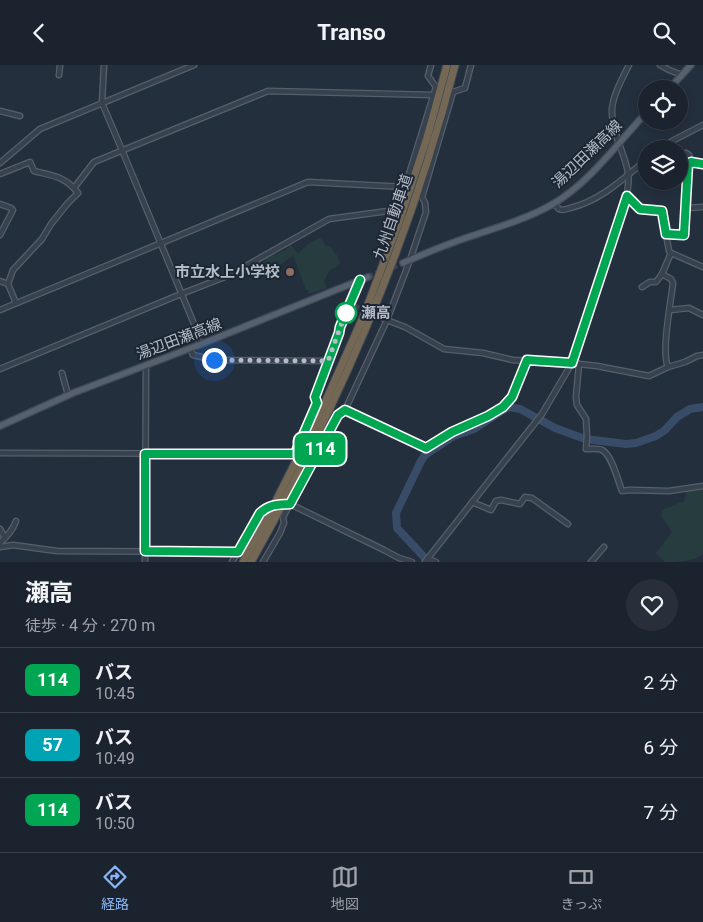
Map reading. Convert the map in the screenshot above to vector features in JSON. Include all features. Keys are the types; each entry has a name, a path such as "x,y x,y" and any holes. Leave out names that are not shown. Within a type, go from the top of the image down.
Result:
{"highway":[{"name":"九州自動車道","path":"446,85 448,65"},
{"name":"九州自動車道","path":"251,562 327,406 402,223 427,138 455,65"},
{"name":"九州自動車道","path":"243,562 270,520"}],"main road":[{"path":"677,80 691,65"},
{"name":"湯辺田瀬高線","path":"403,263 458,241 519,221 554,203 583,180 638,122"},
{"name":"湯辺田瀬高線","path":"0,426 68,395 368,277"}],"street":[{"path":"60,65 60,75"},
{"path":"104,65 102,103 196,331 198,345"},
{"path":"0,163 40,129 194,65"},
{"path":"0,310 308,182 405,187 436,87 428,76 431,65"},
{"path":"263,562 280,533 284,523 283,517 338,415 345,410 386,319 410,260 426,212 422,197 454,92 465,88 471,65"},
{"path":"436,562 426,560 542,414 572,363 627,196 629,174 612,119 612,110 629,65"},
{"path":"660,65 682,75"},
{"path":"74,188 94,162 268,91 434,95"},
{"path":"0,111 20,116"},
{"path":"674,140 703,125"},
{"path":"688,154 691,162"},
{"path":"0,174 30,162 34,171 59,177 68,182 78,193 51,224 42,239 13,270 8,284 16,303"},
{"path":"666,234 684,235 688,164 691,162 703,164"},
{"path":"554,203 562,210 586,203 604,193 638,167"},
{"path":"627,196 640,209 662,211 669,251 703,267"},
{"path":"0,204 13,210 0,235"},
{"path":"685,207 703,207"},
{"path":"0,369 230,275 329,219 388,211"},
{"path":"642,287 650,282 656,282 662,274 671,253"},
{"path":"662,274 671,279 673,283 665,361 668,367"},
{"path":"0,453 295,454 317,403 315,397 340,327 360,280"},
{"path":"0,281 8,284"},
{"path":"350,304 355,306"},
{"path":"670,310 689,308 703,315"},
{"path":"386,319 405,327 444,349 483,353 513,360 579,363 649,376 668,367 703,355"},
{"path":"190,348 193,355 214,360 328,361"},
{"path":"345,410 426,448 452,432 503,407 512,397 527,360"},
{"path":"579,363 576,397 577,405 586,419 586,449 600,449 606,453 610,458 622,491 669,491 703,486"},
{"path":"145,562 146,365"},
{"path":"62,373 68,395"},
{"path":"472,502 491,510 496,501 501,500 520,504 525,497 532,498 568,523"},
{"path":"232,562 260,513 265,508 270,505 290,504 398,558 412,562"},
{"path":"0,543 16,521"},
{"path":"1,528 5,538"},
{"path":"0,547 13,545 57,551 238,552"},
{"path":"591,562 604,547"}],"green space":[{"path":"321,237 325,245 332,248 340,262 338,266 330,270 324,281 327,288 309,294 293,255 265,278 259,269 245,276 244,273 266,260 266,258 289,248 288,245 290,244 298,254 308,244"},
{"path":"688,485 703,486 703,554 690,560 665,562 656,553 672,532 661,516 662,510 684,501"}],"waterway":[{"path":"426,562 425,558 397,528 396,513 425,455 454,436 474,429 508,407 520,409 555,428 585,439 626,444 636,443 656,436 665,430 677,417 690,409 703,407"}],"tunnel":[{"path":"368,277 403,263"},
{"path":"355,306 384,319"}],"bus line":[{"name":"114","path":"360,280 340,327 315,397 317,403 295,454 145,454 145,551 238,552 260,513 265,508 270,505 290,504 338,415 345,410 426,448 452,432 470,425 503,407 512,397 527,360 572,363 627,196 640,209 662,211 666,234 684,235 688,164 691,162 703,164"}],"place":[{"name":"市立水上小学校","path":"290,272"},
{"name":"瀬高","path":"346,313"}],"route":[{"path":"214,360 328,361 347,309 346,313"}]}
